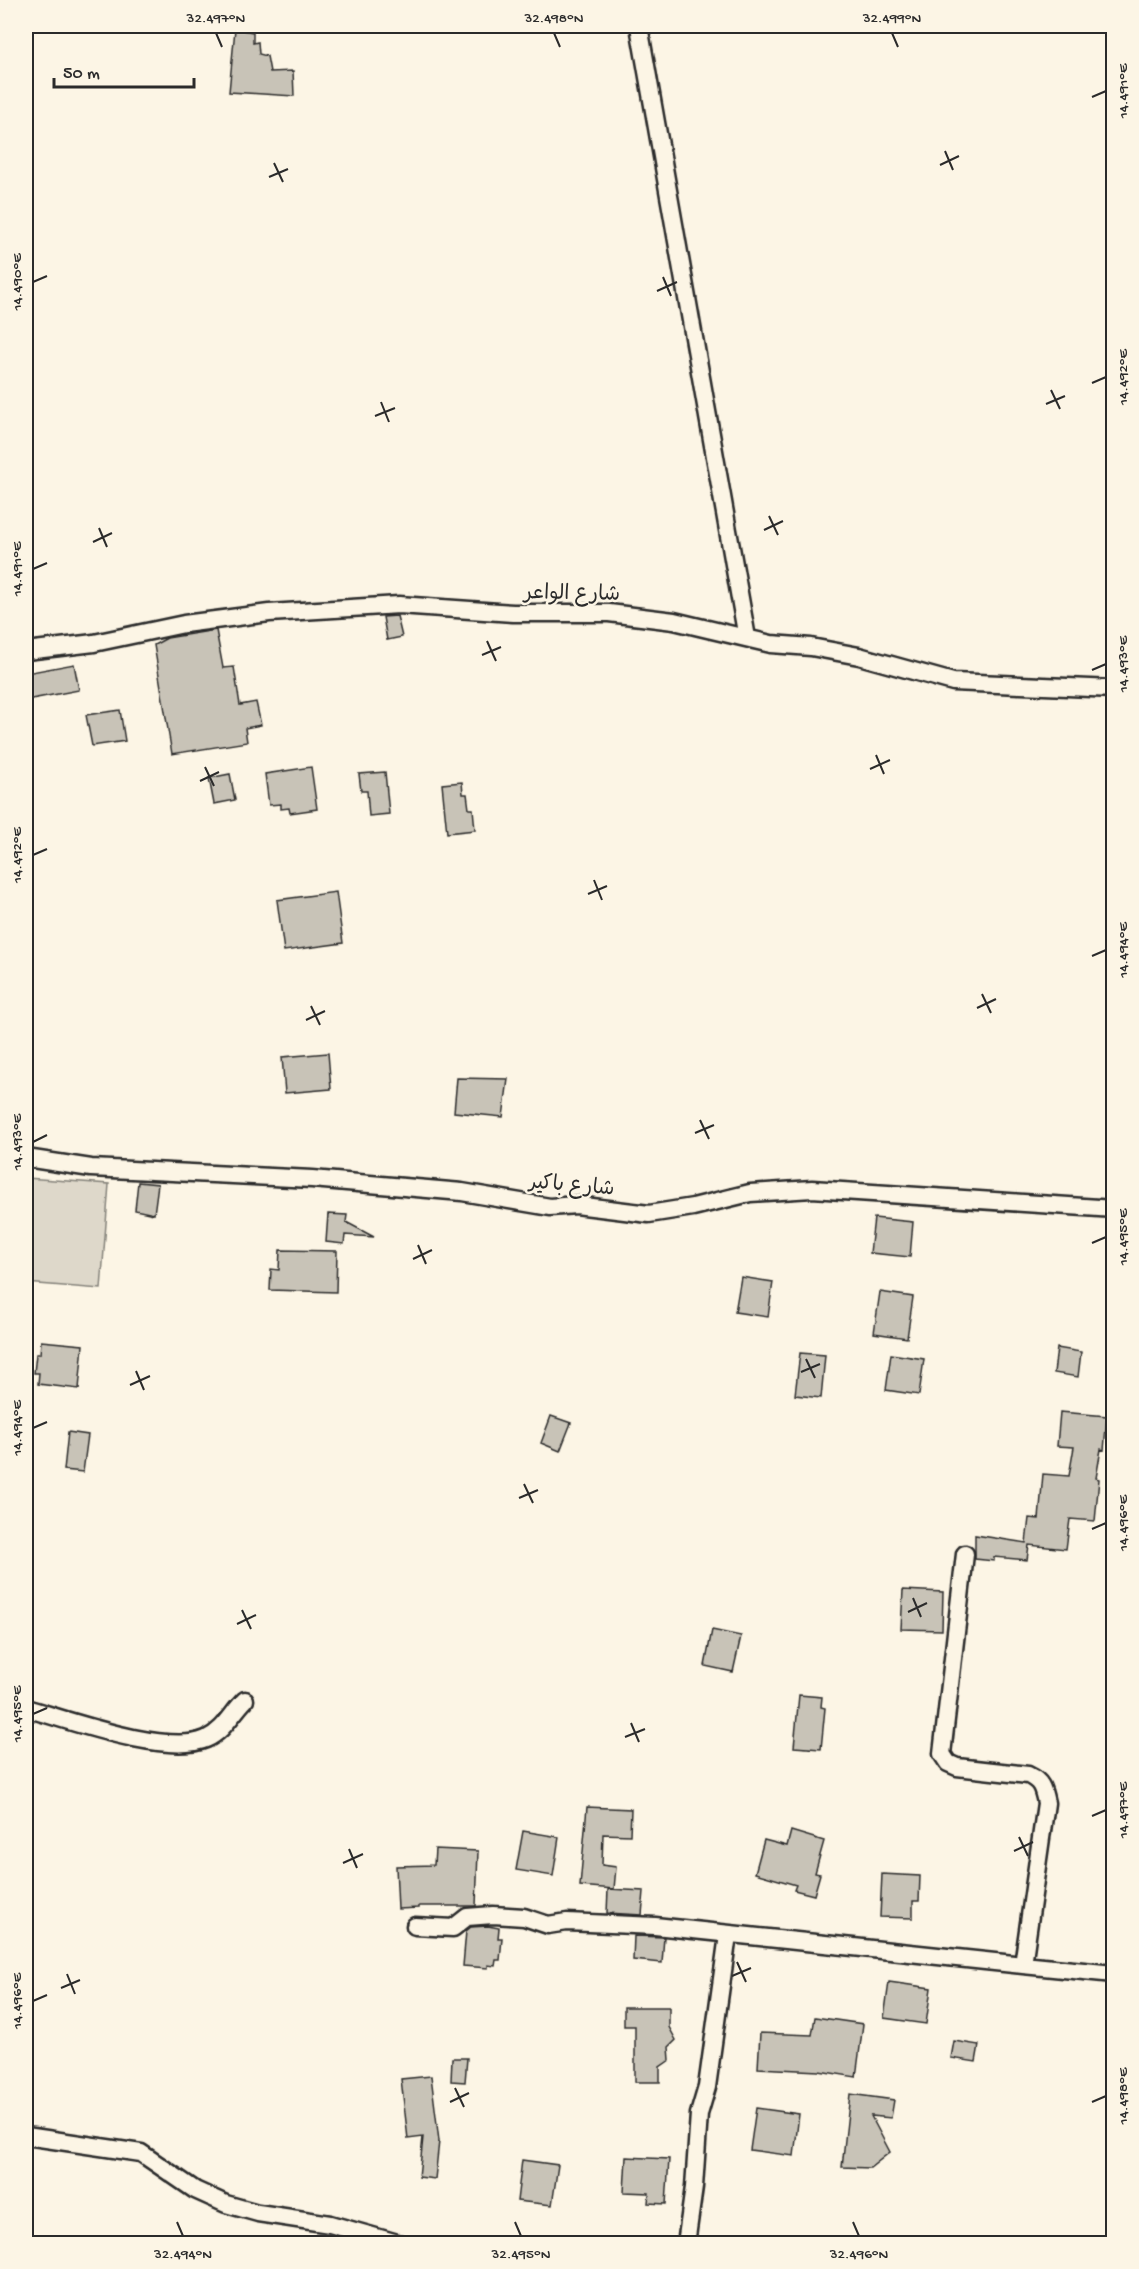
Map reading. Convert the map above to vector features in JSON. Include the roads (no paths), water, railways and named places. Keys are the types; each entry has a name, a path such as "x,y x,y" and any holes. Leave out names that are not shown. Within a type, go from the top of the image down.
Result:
{"street":[{"path":"639,26 747,638"},
{"name":"شارع الواعر","path":"26,651 94,643 184,624 269,613 399,605 513,614 609,613 674,621 747,638 859,656 952,682 1113,689"},
{"name":"شارع باكير","path":"26,1158 91,1168 312,1179 451,1191 550,1207 576,1205 649,1214 693,1207 750,1193 812,1189 1113,1209"},
{"path":"965,1554 942,1754 948,1763 957,1767 1028,1774 1038,1779 1043,1789 1046,1803 1023,1965"},
{"path":"26,1708 101,1729 183,1746 206,1739 219,1732 245,1700"},
{"path":"415,1926 453,1928 460,1920 467,1917 493,1915 524,1917 548,1925 567,1922 655,1926 1113,1974"},
{"path":"686,2244 694,2187 699,2114 707,2087 728,1935"},
{"path":"26,2136 141,2153 195,2190 226,2204 258,2213 330,2224 401,2244"}]}
